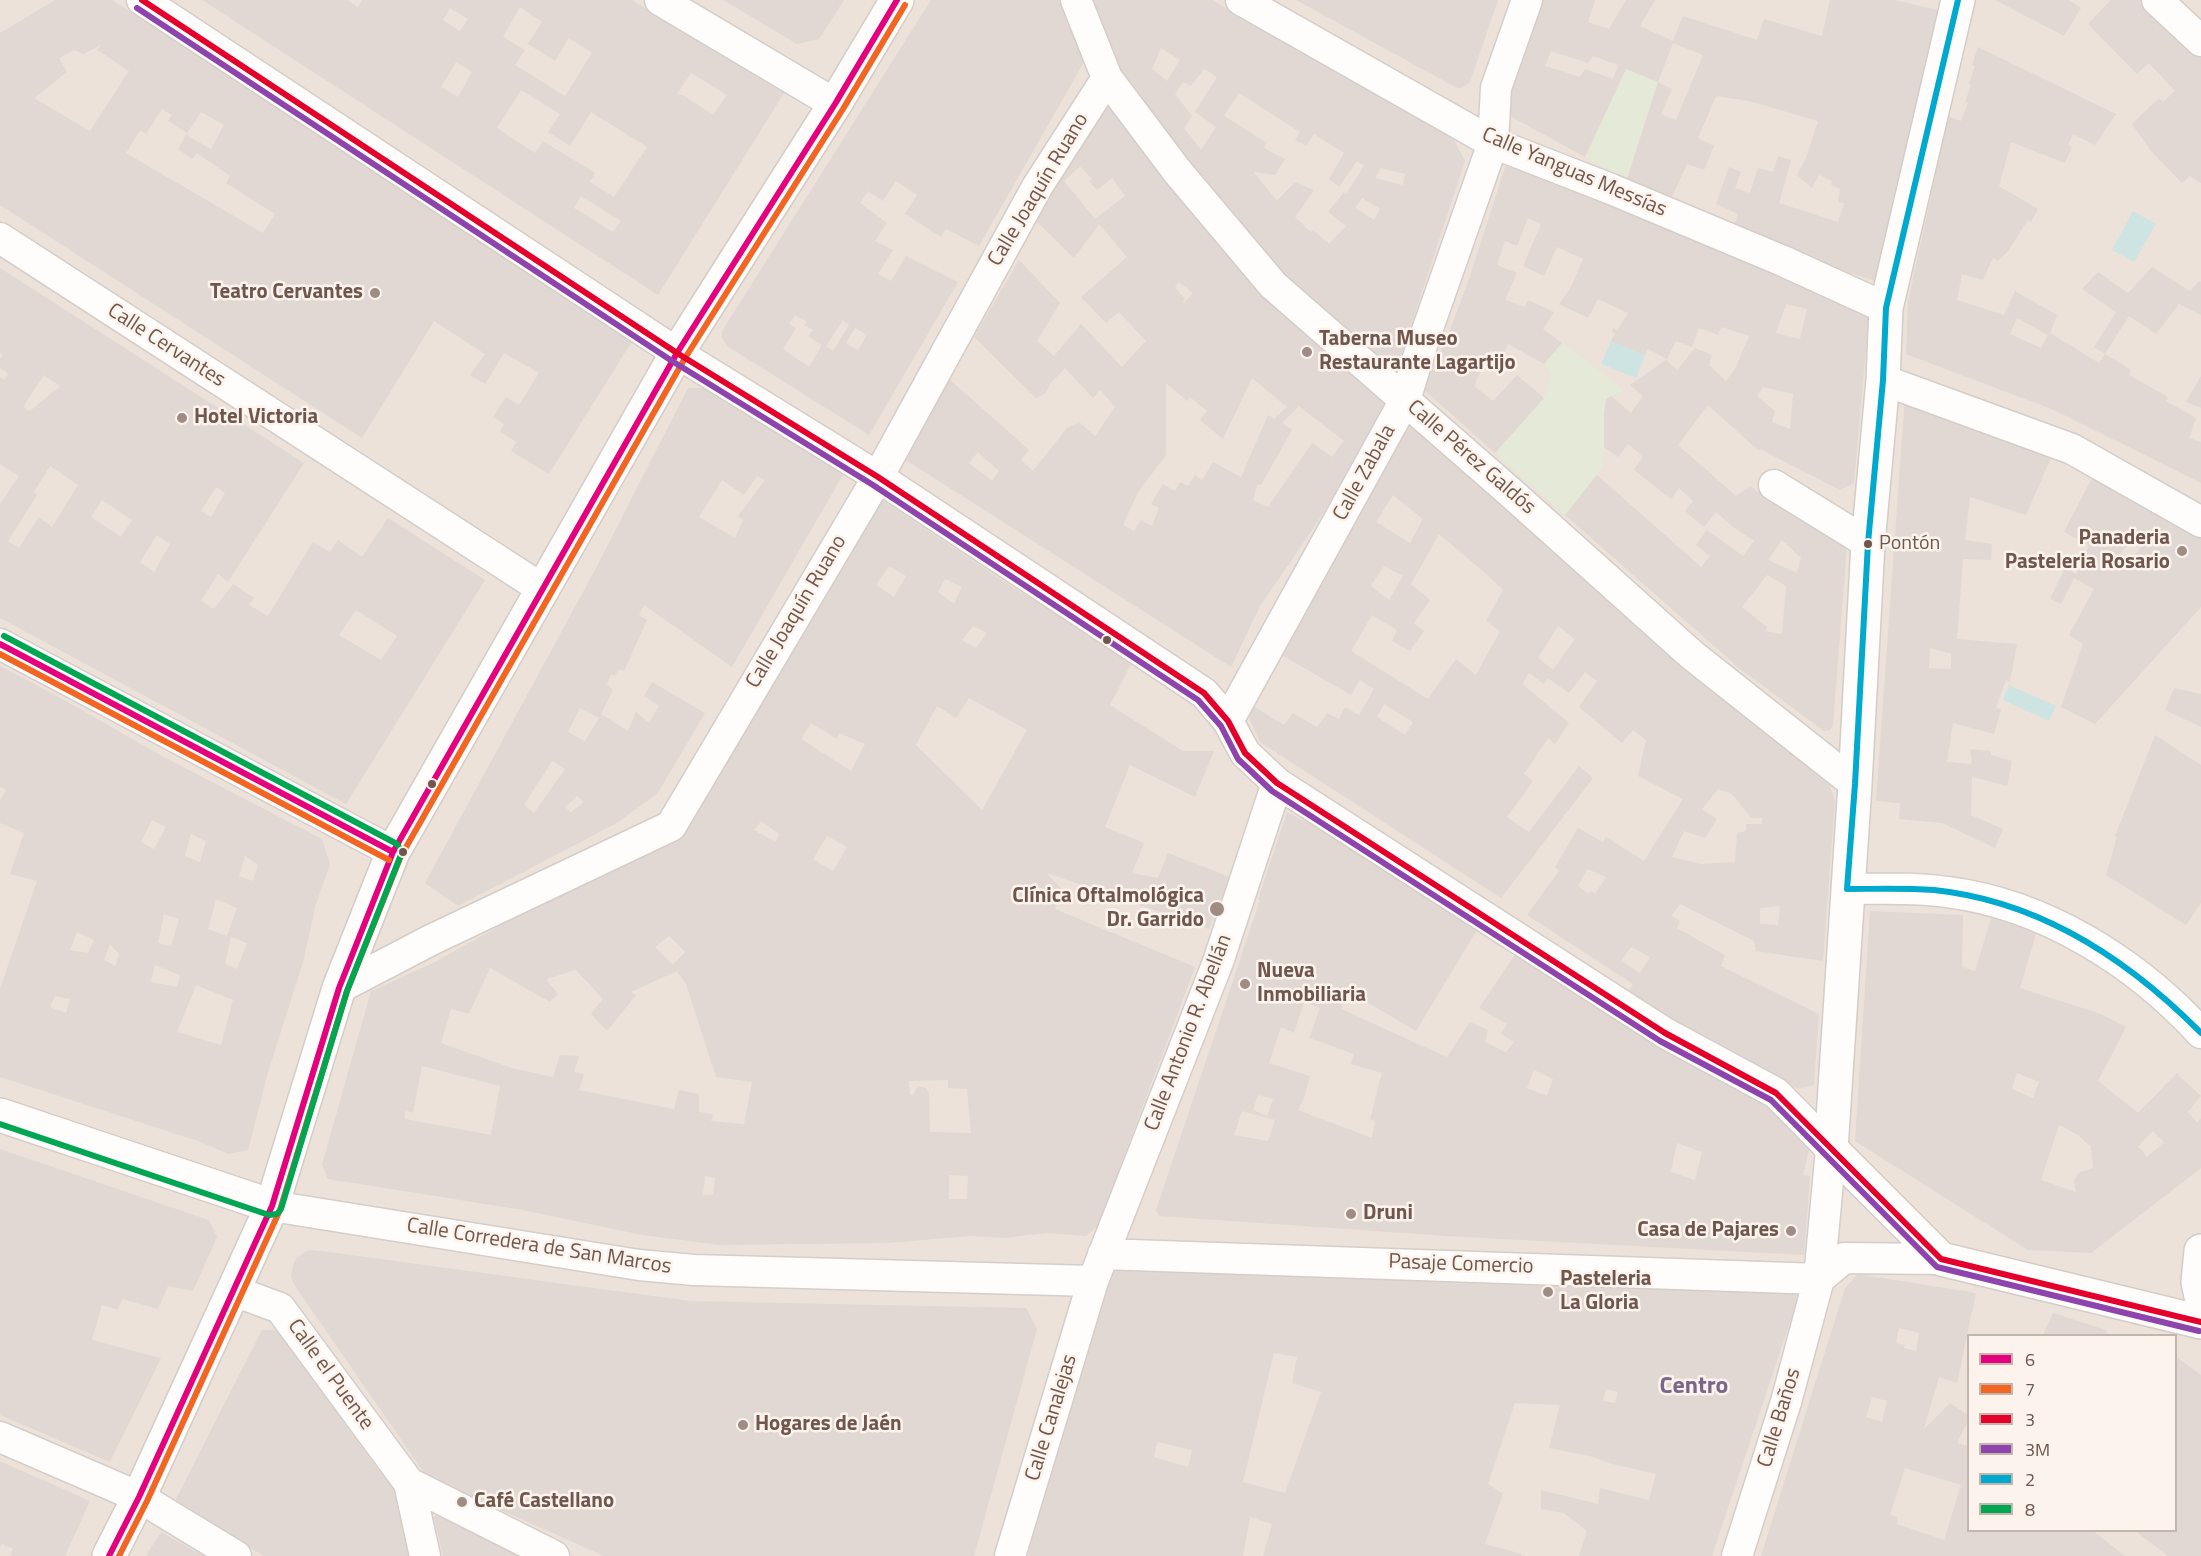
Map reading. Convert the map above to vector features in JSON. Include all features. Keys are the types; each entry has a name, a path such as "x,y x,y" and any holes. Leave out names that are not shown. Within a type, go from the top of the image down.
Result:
{"street":[{"path":"142,0 677,353 878,477 1204,693 1228,721 1245,753 1277,783 1665,1033 1776,1093 1941,1259"},
{"path":"660,0 835,104"},
{"path":"110,1556 272,1206 339,988 393,852 677,353 835,104 897,0"},
{"name":"Calle Pérez Galdós","path":"1076,0 1107,78 1177,171 1273,285 1692,655 1855,784"},
{"name":"Calle Yanguas Messías","path":"1241,0 1493,143 1622,193 1783,261 1886,308"},
{"name":"Calle Zabala","path":"1228,721 1405,400 1493,143 1496,88 1527,0"},
{"path":"1831,1149 1868,543 1883,380 1886,308 1958,0"},
{"path":"2157,0 2201,41"},
{"name":"Calle Joaquín Ruano","path":"339,988 431,940 671,826 878,477 1037,186 1107,78"},
{"name":"Calle Cervantes","path":"0,238 544,590"},
{"path":"1883,380 2072,449 2201,522"},
{"path":"1774,485 1868,543"},
{"path":"0,644 393,852"},
{"name":"Calle Antonio R. Abellán","path":"1098,1267 1218,962 1277,783"},
{"path":"1847,889 1928,890 1975,896 2007,904 2071,934 2118,961 2157,990 2201,1033"},
{"name":"Calle Corredera de San Marcos","path":"0,1115 272,1206 639,1264 694,1270 1098,1267"},
{"name":"Calle Baños","path":"1737,1556 1786,1402 1819,1279 1831,1149"},
{"path":"2201,1251 2198,1282 2201,1296"},
{"path":"1819,1279 1844,1258 1941,1259 2201,1322"},
{"name":"Pasaje Comercio","path":"1098,1267 1819,1279"},
{"name":"Calle Canalejas","path":"1010,1556 1098,1267"},
{"name":"Calle el Puente","path":"234,1291 280,1308 409,1483 425,1556"},
{"path":"0,1437 139,1497 236,1556"},
{"name":"Calle el Puente","path":"409,1483 554,1556"}],"shaded area":[{"path":"0,0 2201,0 2201,1556 0,1556"},
{"path":"2133,211 2156,224 2134,262 2112,250"},
{"path":"1611,341 1645,355 1636,378 1601,364"},
{"path":"2009,685 2056,706 2049,721 2003,700"}],"green space":[{"path":"1626,69 1658,82 1627,179 1585,157"},
{"path":"1562,343 1624,390 1606,399 1603,467 1565,515 1495,453 1545,397 1552,373 1544,364"}],"building":[{"path":"55,0 112,0 636,335 549,474 511,451 516,442 500,431 504,424 493,417 506,397 519,405 539,373 504,353 485,384 470,375 485,354 434,321 362,438 0,205 0,33","holes":["101,45 97,50 129,71 90,131 34,98 67,72 59,58 74,50 83,54","162,109 172,115 168,121 187,133 201,112 224,125 211,149 186,135 178,149 192,159 197,153 230,176 226,183 275,214 263,233 126,153 140,130 146,134"]},
{"path":"202,0 347,0 358,7 362,0 632,0 784,93 658,295","holes":["520,7 542,22 528,44 555,61 569,38 592,53 565,96 515,65 525,50 503,37","450,8 468,19 460,31 443,20","456,62 472,72 458,97 441,87","691,73 727,95 713,115 683,95 677,94","521,90 560,114 548,132 570,146 591,112 647,147 614,197 590,182 595,173 543,141 535,153 497,128","581,196 621,221 613,232 574,208"]},
{"path":"723,0 844,0 819,39 797,44"},
{"path":"931,0 1065,0 1088,55 979,246 946,229 941,237 905,214 917,195 896,181 883,201 868,191 860,203 887,223 875,241 893,250 878,274 891,281 906,256 958,282 869,435 727,346 722,338 722,331","holes":["795,315 807,322 804,325 813,330 808,336 822,345 809,367 783,349 796,328 789,324","843,320 849,325 833,351 826,346","855,328 867,335 858,350 846,343"]},
{"path":"1092,0 1212,0 1453,138 1465,161 1397,368 1387,371 1297,297 1139,101 1110,50","holes":["1161,48 1180,60 1167,81 1152,69","1204,69 1217,77 1195,112 1216,127 1201,150 1184,128 1192,116 1175,94 1183,82 1191,86","1239,93 1300,132 1295,140 1306,146 1314,134 1344,153 1329,179 1339,187 1357,161 1364,166 1346,194 1344,192 1328,212 1346,226 1329,244 1295,217 1314,190 1295,182 1277,201 1254,172 1275,175 1285,159 1264,148 1267,143 1224,116","1381,168 1405,174 1403,185 1375,178","1362,198 1380,209 1374,220 1355,208"]},
{"path":"1296,0 1498,0 1470,82 1462,88 1457,88"},
{"path":"1537,0 1595,0 1588,22 1609,29 1626,0 1655,0 1640,26 1673,41 1683,16 1757,40 1764,19 1822,36 1830,0 1894,0 1938,10 1876,281 1796,256 1732,231 1738,214 1716,204 1729,167 1741,172 1735,188 1750,193 1758,168 1773,172 1778,156 1791,160 1779,203 1838,222 1844,203 1838,202 1840,189 1831,185 1832,181 1819,175 1812,188 1797,175 1806,158 1818,121 1749,101 1716,96 1698,138 1714,146 1704,170 1687,164 1669,203 1627,179 1658,82 1626,69 1585,157 1510,116 1505,101","holes":["1673,43 1703,55 1676,120 1661,114 1672,89 1658,82","1551,51 1588,63 1593,56 1618,65 1613,79 1585,69 1580,77 1545,66"]},
{"path":"1995,0 2068,0 2081,8 2064,36"},
{"path":"2111,0 2151,0 2201,48 2201,183 2190,176 2182,183 2151,151 2132,124 2159,98 2163,102 2175,91 2149,63 2137,74 2088,24"},
{"path":"1978,47 2116,114 2095,145 2073,134 2068,145 2072,147 2065,163 2011,142 1999,186 2038,209 2031,222 2028,220 2008,251 1998,261 1993,258 1983,280 1962,274 1957,300 2004,315 2015,291 2057,315 2050,333 2099,363 2105,354 2131,370 2129,375 2168,397 2166,401 2196,418 2189,438 2201,442 2201,483 2054,410 1906,354 1908,302 1948,116 1961,121 1968,103 1965,102 1975,66 1972,65","holes":["2017,318 2048,335 2041,348 2010,334"]},
{"path":"1110,98 1392,399 1315,526 1260,606 1231,667 901,457 948,378 1029,450 1021,460 1033,471 1067,428 1079,422 1095,436 1115,407 1100,390 1093,398 1065,368 1050,384 1046,393 1036,398 974,337 1019,260 1060,303 1037,341 1054,356 1081,324 1122,367 1146,341 1119,312 1106,323 1081,297 1127,257 1099,224 1074,258 1027,212","holes":["1080,166 1092,179 1089,181 1097,190 1112,178 1125,196 1095,219 1064,181","1179,282 1193,293 1184,303 1185,299 1175,287","1252,378 1287,407 1274,419 1268,415 1241,477 1213,462 1202,480 1195,475 1188,486 1180,482 1175,491 1163,484 1151,504 1159,508 1152,526 1141,520 1134,531 1123,525 1138,492 1166,455 1166,383 1187,401 1190,397 1207,411 1200,420 1223,439","1299,406 1344,441 1332,457 1312,443 1268,507 1253,500 1257,485 1261,485 1292,430 1282,423","978,452 999,471 992,481 969,463"]},
{"path":"1509,155 1665,229 1870,303 1854,483 1840,490 1760,449 1759,451 1708,405 1678,445 1736,496 1751,486 1758,492 1761,488 1847,545 1833,725 1830,730 1824,731 1739,668 1565,515 1597,475 1701,567 1710,556 1696,545 1707,530 1743,556 1754,541 1716,512 1704,527 1685,511 1693,501 1679,488 1671,499 1634,470 1643,457 1628,444 1618,457 1604,447 1604,413 1606,399 1611,396 1631,413 1643,396 1630,385 1666,360 1677,370 1695,348 1712,355 1709,365 1726,381 1735,369 1749,336 1722,327 1718,335 1699,328 1692,347 1676,341 1667,359 1648,349 1645,355 1611,341 1615,334 1612,331 1613,328 1617,331 1628,313 1598,299 1588,318 1559,304 1571,287 1583,259 1557,247 1544,276 1523,266 1541,224 1528,218 1517,246 1505,241 1497,265 1517,273 1505,300 1525,307 1528,300 1554,312 1543,329 1562,343 1544,364 1508,344 1504,355 1490,350 1474,386 1493,401 1517,375 1544,398 1495,453 1421,387 1447,338 1468,282","holes":["1786,304 1807,309 1800,339 1776,333","1763,387 1793,394 1790,429 1772,422 1775,411 1757,396","1782,540 1801,558 1797,573 1768,560","1767,575 1786,586 1782,634 1765,631 1767,627 1742,607"]},
{"path":"2152,267 2190,291 2199,281 2201,282 2201,315 2179,304 2156,334 2129,316 2105,354 2094,347 2116,312 2082,289 2098,272 2128,293"},
{"path":"0,268 304,463 228,582 218,574 201,601 214,609 233,584 254,598 249,605 268,616 313,542 330,552 338,540 362,557 388,518 485,580 346,804 0,618 0,504 19,476 0,464 0,377 4,380 8,374 0,368 0,359 3,355 0,353","holes":["44,375 60,386 30,411 23,407","50,466 78,485 52,527 39,517 19,548 8,541 37,495 34,492","216,487 225,493 211,517 201,511","102,500 132,520 121,537 91,517","157,535 170,544 154,572 140,562","356,610 397,636 381,660 339,635"]},
{"path":"2201,376 2201,408 2186,402"},
{"path":"688,388 709,388 844,473 732,667 644,605 639,615 647,620 624,671 620,669 614,676 611,674 607,684 613,690 601,714 628,731 636,712 649,723 659,706 644,696 652,682 705,713 657,794 615,824 458,906 425,883 595,570","holes":["757,476 765,480 738,516 743,520 735,538 699,517 722,480 744,495","580,708 599,718 585,741 568,732","552,761 565,769 534,813 524,805","577,796 584,802 571,812 565,807"]},
{"path":"1905,395 2054,451 2026,515 1970,497 1965,540 1992,544 1991,560 1963,559 1957,639 2017,644 2010,682 2006,680 1996,707 2001,710 1994,734 1953,723 1947,762 1972,764 1970,749 1991,751 1991,755 2012,761 2007,786 1972,777 1971,815 2003,829 1995,848 1942,823 1899,819 1900,803 1876,801","holes":["1930,648 1951,654 1951,669 1929,668"]},
{"path":"1410,417 1828,781 1835,800 1823,961 1756,951 1754,941 1680,904 1671,916 1680,921 1677,928 1725,955 1721,966 1819,1014 1814,1085 1798,1089 1627,995 1633,984 1527,915 1559,871 1555,867 1578,828 1603,842 1606,837 1644,861 1683,799 1638,776 1646,740 1633,730 1622,743 1579,707 1597,681 1585,672 1569,693 1548,678 1544,684 1529,673 1522,684 1569,723 1555,744 1548,738 1524,774 1533,781 1507,817 1529,832 1579,766 1593,778 1501,898 1260,742 1248,715 1253,706 1284,725 1293,713 1317,727 1327,713 1339,719 1345,707 1359,715 1374,689 1360,680 1351,695 1280,654","holes":["1393,495 1423,519 1410,543 1376,522","1439,534 1503,590 1486,621 1500,631 1476,675 1456,659 1428,699 1351,651 1372,615 1397,630 1392,641 1410,651 1424,631 1414,623 1430,600 1411,584","1384,566 1403,576 1389,600 1371,586","1558,626 1575,639 1553,670 1538,658","1384,704 1413,722 1405,735 1377,717","1718,789 1732,794 1751,818 1762,818 1762,824 1746,824 1746,831 1737,833 1735,862 1701,864 1672,857 1684,831 1705,838 1717,819 1702,809","1587,869 1606,877 1595,894 1591,891 1588,894 1578,886","1780,906 1778,925 1760,924 1760,908","1631,947 1650,957 1640,973 1621,961"]},
{"path":"2096,470 2201,539 2201,607 2095,724 2061,707 2083,644 2069,635 2094,589 2074,578 2061,604 2050,599 2065,568 2076,574 2089,545 2064,532","holes":["2132,537 2143,544 2132,560 2121,553"]},
{"path":"879,498 1017,590 1084,630 1131,664 1110,705 1183,751 1214,751 1195,797 1130,765 1105,827 1144,843 1132,873 1158,878 1168,853 1230,877 1209,929 1047,873 1061,889 1055,909 1195,967 1098,1226 1086,1236 1046,1233 1004,1238 969,1236 889,1243 720,1245 642,1235 523,1210 328,1179 322,1165 371,991 433,963 546,900 686,829","holes":["889,566 906,576 894,597 876,585","945,579 962,587 954,604 938,592","973,626 987,633 976,648 962,640","969,698 1027,730 982,810 916,745 937,706 956,718","811,723 837,739 839,733 865,744 851,771 801,739","761,821 779,834 776,842 754,830","827,836 847,847 833,871 813,859","669,936 685,952 673,965 655,947","490,968 550,1002 558,994 546,979 576,970 603,999 591,1014 607,1031 636,995 631,992 677,971 686,984 716,1077 752,1082 744,1124 711,1121 713,1114 699,1112 699,1094 679,1090 674,1109 579,1090 584,1074 574,1072 579,1056 560,1055 553,1077 512,1068 441,1043 451,1009 469,1014","422,1066 500,1086 491,1135 405,1119 405,1110 413,1113","948,1080 948,1088 967,1089 971,1133 930,1132 929,1094 926,1088 918,1086 913,1095 910,1095 909,1081","949,1175 968,1176 967,1199 949,1199","705,1176 715,1178 713,1195 703,1195"]},
{"path":"0,666 162,756 322,839 330,864 316,904 303,962 268,1072 248,1150 228,1154 198,1141 0,1077 0,989 37,881 10,874 24,833 0,823 0,800 6,790 0,787","holes":["152,820 166,827 154,849 141,842","191,834 206,841 200,862 185,856","245,856 258,865 253,881 239,876","216,899 237,908 227,936 208,929","164,914 179,919 171,946 158,943","77,932 94,940 88,953 70,950","231,937 247,943 237,969 225,964","110,944 119,954 115,966 104,960","155,965 180,975 177,987 151,982","196,985 233,1000 221,1045 177,1032","55,996 70,999 66,1013 50,1007"]},
{"path":"2174,688 2201,694 2201,727 2165,710"},
{"path":"2155,735 2201,765 2201,903 2186,925 2106,875 2117,837 2115,836"},
{"path":"1287,812 1352,845 1480,925 1416,1031 1348,991 1341,1009 1447,1057 1470,1022 1488,1030 1485,1042 1506,1052 1514,1042 1501,1034 1507,1024 1479,1008 1518,950 1800,1128 1809,1150 1803,1175 1810,1176 1804,1255 1446,1236 1160,1216 1156,1211 1157,1207 1260,900 1258,899","holes":["1304,1002 1320,1008 1309,1038 1354,1054 1351,1064 1382,1073 1370,1119 1375,1121 1372,1138 1298,1110 1310,1076 1269,1063 1281,1027 1294,1033","1534,1070 1553,1079 1547,1096 1527,1088","1258,1095 1273,1099 1267,1116 1253,1110","1242,1111 1275,1120 1268,1141 1234,1135","1677,1143 1702,1152 1695,1180 1671,1172"]},
{"path":"1870,911 1963,915 1962,967 1975,971 1992,915 2036,934 2020,988 2101,1014 2126,1027 2098,1081 2138,1113 2177,1073 2201,1096 2188,1112 2197,1122 2201,1118 2201,1168 2091,1253 2028,1250 1855,1141","holes":["2017,1073 2039,1082 2033,1098 2012,1089","2059,1125 2078,1135 2091,1147 2093,1168 2078,1173 2074,1181 2076,1192 2041,1180","2153,1131 2164,1142 2147,1157 2138,1146"]},
{"path":"0,1149 209,1220 217,1237 193,1291 168,1286 158,1309 122,1299 118,1310 102,1305 92,1340 161,1358 110,1462 0,1415"},
{"path":"314,1250 690,1301 1026,1308 1037,1329 974,1556 604,1556 427,1477 295,1286 291,1276 296,1259 306,1251"},
{"path":"1123,1267 1792,1287 1799,1295 1712,1556 1579,1556 1587,1531 1564,1513 1541,1509 1541,1490 1598,1504 1600,1488 1649,1500 1656,1474 1612,1464 1594,1457 1549,1448 1560,1405 1515,1403 1488,1484 1503,1494 1485,1544 1522,1554 1521,1556 1263,1556 1272,1524 1250,1517 1243,1556 1028,1556 1046,1481 1108,1275","holes":["1274,1353 1297,1357 1292,1383 1321,1392 1285,1493 1243,1482","1606,1389 1618,1392 1615,1403 1603,1401","1157,1442 1192,1450 1188,1467 1154,1457"]},
{"path":"1858,1274 1976,1293 1957,1383 1939,1377 1924,1429 1950,1403 1967,1414 1967,1423 1957,1443 1967,1446 1967,1532 2095,1532 2125,1556 1761,1556 1845,1288","holes":["1899,1328 1919,1333 1916,1351 1896,1343","1872,1397 1887,1401 1882,1422 1866,1417","1905,1468 1961,1485 1944,1540 1897,1524 1898,1517 1890,1515"]},
{"path":"2053,1313 2106,1330 2108,1334 2043,1334"},
{"path":"262,1330 278,1330 376,1467 389,1480 396,1495 409,1556 264,1556 179,1506 176,1499"},
{"path":"2178,1358 2201,1375 2201,1556 2168,1556 2137,1532 2177,1532"},
{"path":"0,1461 90,1501 65,1556 13,1556 10,1555 13,1549 2,1544 0,1547"},
{"path":"445,1509 521,1556 443,1556 434,1517"},
{"path":"161,1532 204,1556 146,1556"}],"transit line":[{"name":"3","path":"142,0 677,353 878,477 1204,693 1228,721 1245,753 1277,783 1665,1033 1776,1093 1941,1259 2201,1322"},
{"name":"6","path":"109,1556 139,1497 272,1206 339,988 393,852 677,353 835,104 897,0"},
{"name":"2","path":"1958,0 1886,308 1883,380 1868,543 1847,889 1934,890 1973,896 2045,921 2080,938 2112,958 2173,1006 2201,1033"},
{"name":"7","path":"119,1556 147,1501 280,1210 347,991 401,856 685,358 843,109 905,5"},
{"name":"3M","path":"137,8 672,361 873,485 1198,700 1221,726 1238,759 1272,791 1660,1041 1771,1100 1937,1267 2199,1331"},
{"name":"8","path":"0,1124 269,1215 277,1214 281,1209 347,991 402,852 397,844 4,636"},
{"name":"6","path":"0,644 393,852"},
{"name":"7","path":"0,654 389,860"}],"place":[{"name":"Teatro Cervantes","path":"375,293"},
{"name":"Taberna Museo Restaurante Lagartijo","path":"1307,352"},
{"name":"Hotel Victoria","path":"182,418"},
{"name":"Pontón","path":"1868,544"},
{"name":"Panaderia Pasteleria Rosario","path":"2182,551"},
{"name":"Clínica Oftalmológica Dr. Garrido","path":"1217,909"},
{"name":"Nueva Inmobiliaria","path":"1245,984"},
{"name":"Druni","path":"1351,1214"},
{"name":"Casa de Pajares","path":"1791,1231"},
{"name":"Pasteleria La Gloria","path":"1548,1292"},
{"name":"Hogares de Jaén","path":"743,1425"},
{"name":"Café Castellano","path":"462,1502"}],"district":[{"name":"Centro","path":"1694,1387"}]}
